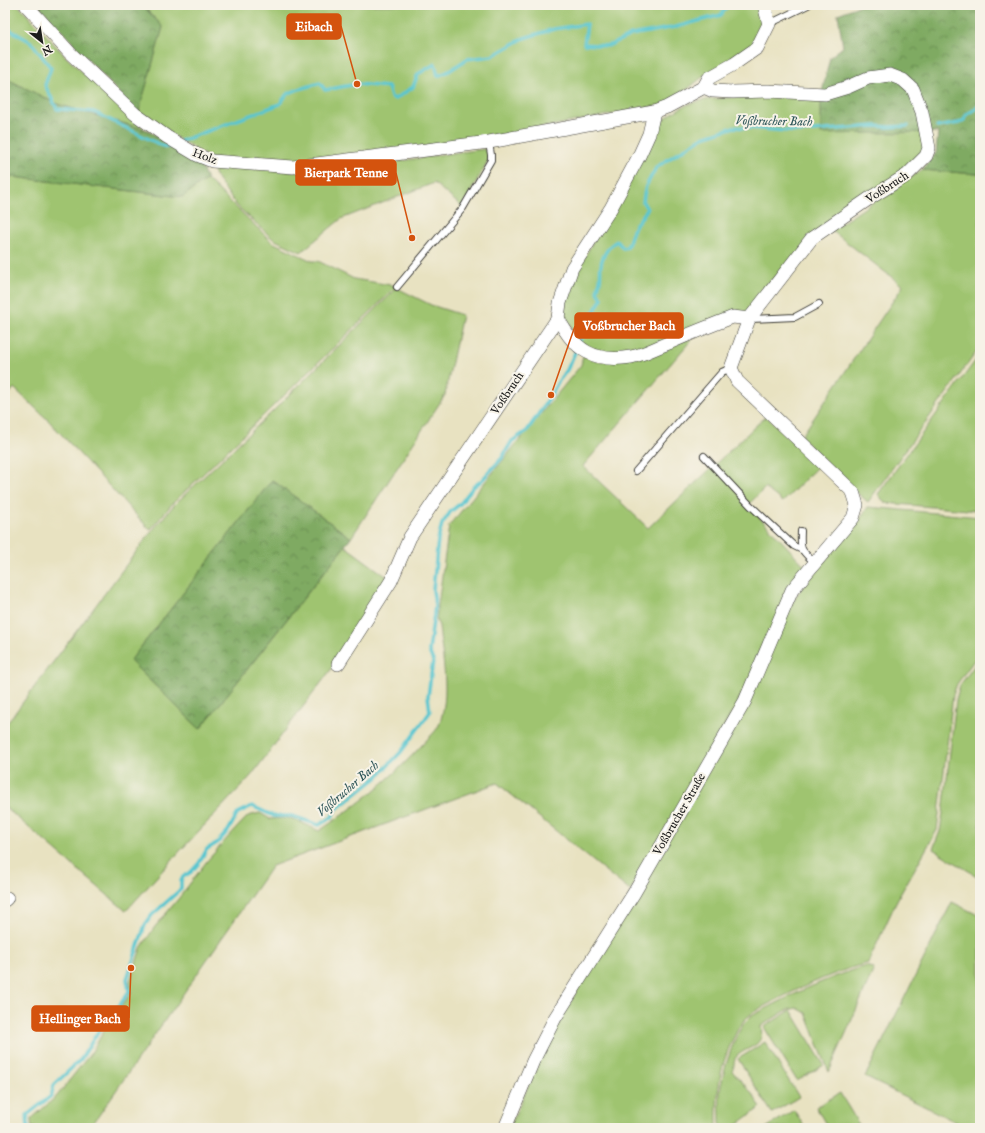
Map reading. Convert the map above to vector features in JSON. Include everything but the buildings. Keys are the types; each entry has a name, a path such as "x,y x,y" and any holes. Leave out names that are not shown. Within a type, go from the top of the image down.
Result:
{"street":[{"name":"Holz","path":"26,5 70,53 135,114 167,138 197,155 212,161 293,167 489,142"},
{"path":"489,142 654,112 667,107 704,87 709,78 734,64 757,48 769,24 764,5"},
{"name":"Voßbruch","path":"704,87 713,91 768,91 825,94 848,87 868,78 890,75 903,80 913,89 922,112 929,148 926,156 907,175 870,198 812,238 749,319 732,368"},
{"name":"Voßbruch","path":"338,664 391,581 410,537 558,318 560,303 572,268 611,208 639,156 649,134 654,112"},
{"path":"558,318 564,331 583,351 608,359 632,357 733,316 749,319"},
{"name":"Voßbrucher Straße","path":"505,1128 533,1061 555,1018 634,893 745,701 792,590 853,518 858,505 853,492 737,381 732,368"}],"lane":[{"path":"769,24 808,5"},
{"path":"397,287 463,208 470,197 491,160 489,142"},
{"path":"749,319 795,317 819,304"},
{"path":"636,471 722,372 732,368"},
{"path":"704,456 750,505 794,546 802,550 815,563"},
{"path":"801,531 802,550"}],"green space":[{"path":"5,5 18,5 67,58 146,130 57,104 5,78"},
{"path":"38,5 142,5 163,27 138,114"},
{"path":"142,5 762,5 763,30 754,45 705,75 666,104 487,138 293,165 212,159 138,114 163,27"},
{"path":"861,5 980,5 980,175 922,170 936,153 938,132 821,134 821,97 830,57 843,47 838,14"},
{"path":"5,78 57,104 146,130 197,157 207,179 182,197 5,176"},
{"path":"738,97 821,97 923,132 924,152 918,164 826,225 746,313 633,355 609,357 581,344 565,318 564,304 577,271 657,125 677,110 694,102"},
{"path":"484,149 489,154 489,159 462,207 434,183 341,219 301,252 273,239 237,206 214,174 214,165 292,171 364,167"},
{"path":"922,170 980,175 980,347 868,502 801,437 903,286 831,230"},
{"path":"5,176 182,197 207,179 272,242 312,261 318,261 354,279 397,286 172,504 150,530 48,420 14,388 5,399"},
{"path":"397,288 431,305 462,315 445,395 351,538 272,480 130,661 200,729 345,546 390,579 336,663 251,776 126,911 5,807 5,726 151,532 175,504 272,412"},
{"path":"693,338 583,466 648,528 766,416 818,466 783,502 765,488 748,505 806,567 738,705 630,891 497,783 272,866 90,1128 32,1128 31,1119 57,1096 91,1053 104,1031 131,993 130,981 141,948 154,928 207,861 248,816 260,813 270,819 294,819 319,831 361,801 399,769 436,730 443,713 445,676 439,626 436,619 449,526 581,365 583,356 599,362"},
{"path":"978,357 980,358 980,511 885,503 878,494"},
{"path":"272,480 351,538 200,729 130,661"},
{"path":"868,507 980,517 980,652 957,684 953,695 937,830 897,900 868,963 834,974 780,998 750,1015 739,1026 724,1060 719,1082 717,1128 509,1128 548,1043 792,603 800,590 850,532"},
{"path":"980,658 980,878 933,849 940,831 943,813 956,699 960,685"},
{"path":"952,902 980,916 980,1128 968,1128 865,1077"},
{"path":"866,966 874,969 829,1072 806,1013 797,1008 787,1010 761,1026 762,1033 758,1042 742,1052 734,1061 732,1071 750,1091 761,1107 732,1128 724,1128 720,1124 721,1083 734,1043 742,1026 747,1020 758,1012 806,989 841,974"},
{"path":"791,1010 824,1065 797,1081 764,1027"},
{"path":"765,1042 799,1097 772,1113 738,1059"},
{"path":"840,1093 861,1128 828,1128 816,1107"},
{"path":"794,1110 805,1128 766,1128"}],"waterway":[{"path":"181,141 280,104 287,94 320,83 325,90 357,84 388,87 391,97 395,99 413,87 418,74 435,64 438,76 449,71 467,59 492,56 524,38 554,29 587,24 584,44 608,46 631,35 676,27 721,15 728,5"},
{"path":"5,27 31,42 51,68 45,85 57,109 94,112 165,147 172,145"},
{"name":"Voßbrucher Bach","path":"937,127 959,123 964,120 967,114 976,109 980,104"},
{"name":"Voßbrucher Bach","path":"579,342 588,322 602,298 597,291 604,255 611,245 617,241 623,248 627,247 635,226 647,209 643,202 646,186 656,168 664,162 703,137 734,127 801,132 875,126 908,126"},
{"name":"Voßbrucher Bach","path":"28,1128 27,1115 51,1096 54,1085 81,1059 101,1027 129,991 127,979 145,925 152,915 181,889 181,881 183,877 191,872 199,863 207,849 217,843 228,831 238,813 252,806 274,816 292,816 319,825 332,817 335,810 377,777 401,752 430,712 428,696 433,661 429,651 435,606 433,590 438,539 442,524 451,511 460,504 473,487 481,481 502,458 512,441 527,431 567,370 577,348"}],"place":[{"name":"Eibach","path":"357,84"},
{"name":"Bierpark Tenne","path":"412,238"},
{"name":"Voßbrucher Bach","path":"551,395"},
{"name":"Hellinger Bach","path":"131,968"}]}
